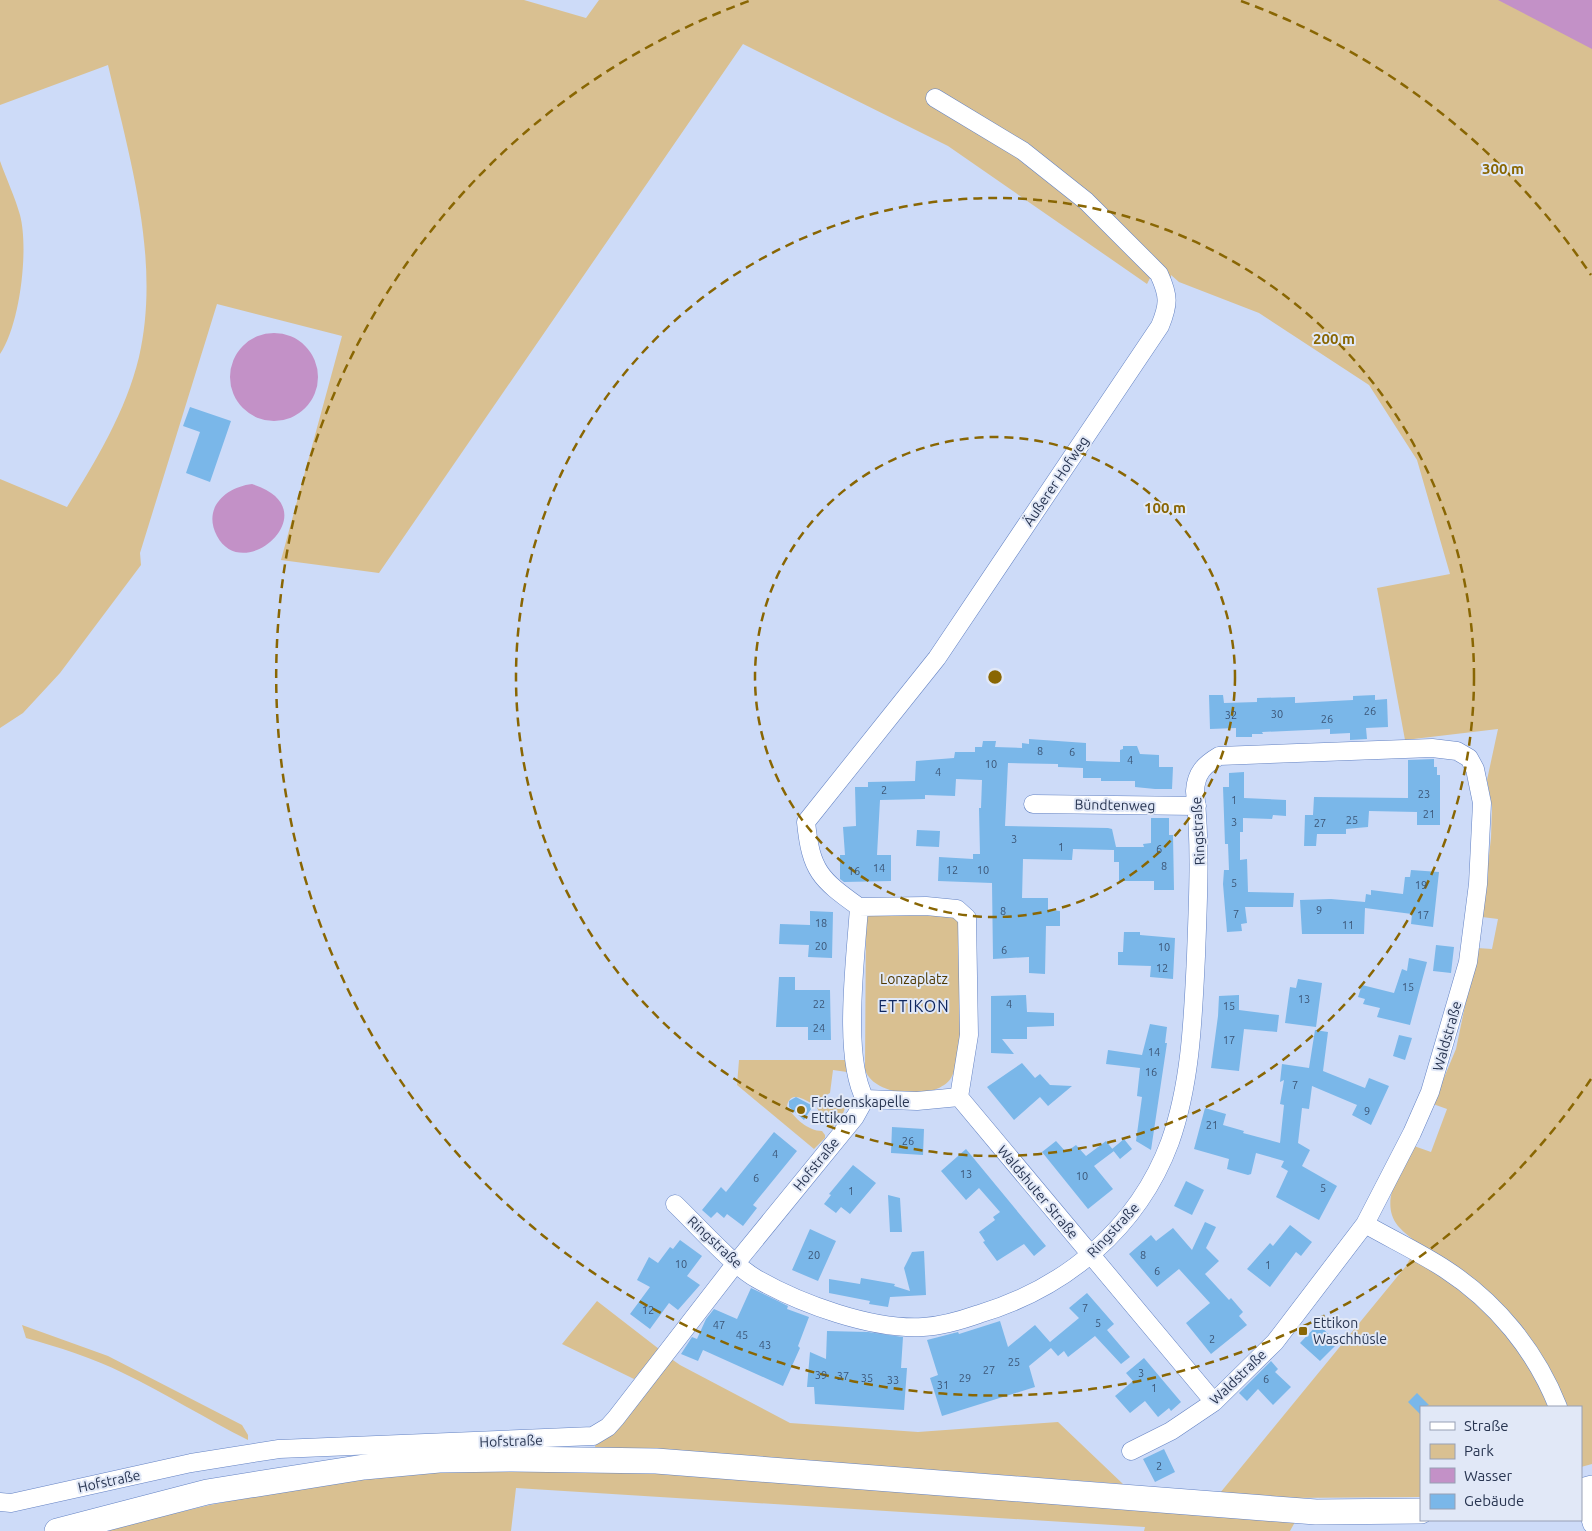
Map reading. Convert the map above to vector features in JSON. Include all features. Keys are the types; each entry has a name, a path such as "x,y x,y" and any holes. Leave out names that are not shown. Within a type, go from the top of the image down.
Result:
{"main road":[{"path":"57,1531 206,1492 354,1469 439,1460 512,1459 666,1462 1316,1512 1420,1511"}],"street":[{"name":"Äußerer Hofweg","path":"858,907 836,890 814,866 809,848 806,822 937,658 1160,326 1167,306 1166,290 1159,274 1086,202 1023,151 935,98"},
{"name":"Waldstraße","path":"1131,1450 1171,1432 1214,1402 1275,1342 1365,1224 1412,1132 1430,1092 1468,962 1478,884 1482,803 1475,769 1469,758 1457,751 1432,748 1219,756"},
{"name":"Ringstraße","path":"675,1204 736,1263 755,1278 825,1310 872,1323 922,1327 964,1319 1020,1300 1047,1286 1090,1255 1117,1229 1145,1195 1170,1142 1188,1065 1199,913 1200,869 1196,781 1200,772 1219,756"},
{"name":"Bündtenweg","path":"1033,804 1197,806"},
{"path":"926,906 957,909 967,918 969,1035 959,1097 918,1101 865,1099 858,1086 852,1032 858,907 926,906"},
{"name":"Waldshuter Straße","path":"959,1097 1214,1402"},
{"name":"Hofstraße","path":"0,1502 11,1503 182,1465 279,1449 593,1436 608,1427 616,1418 736,1263 855,1117 865,1099"},
{"path":"1365,1224 1445,1269 1492,1304 1531,1353 1558,1406"},
{"path":"1582,1493 1592,1524"}],"green space":[{"path":"0,0 524,0 586,18 599,0 1592,0 1592,1464 1582,1467 1582,1406 1420,1406 1420,1497 1280,1498 1220,1493 1406,1266 1418,1244 1400,1229 1392,1216 1391,1196 1398,1175 1414,1146 1431,1152 1447,1109 1433,1104 1456,1049 1477,948 1492,949 1498,919 1482,917 1491,838 1492,807 1487,780 1498,729 1405,740 1377,588 1450,574 1417,460 1369,385 1259,313 1179,282 1171,275 1171,280 1152,274 1147,284 948,146 743,44 379,573 281,560 342,336 217,304 140,553 141,565 60,673 23,713 0,728 0,479 67,507 99,454 126,397 139,357 145,321 147,284 140,210 108,65 0,105"},
{"path":"0,161 20,215 23,230 23,266 13,325 0,354"},
{"name":"Lonzaplatz","path":"952,913 960,918 962,1001 956,1065 951,1078 936,1089 922,1093 908,1094 896,1092 875,1083 865,1070 866,917 870,914"},
{"path":"739,1060 846,1060 847,1072 833,1070 830,1093 811,1103 794,1097 791,1098 787,1106 797,1119 812,1129 822,1131 825,1135 825,1138 814,1149 737,1085"},
{"path":"830,1099 847,1099 842,1116 829,1128 817,1108"},
{"path":"597,1301 659,1349 634,1379 562,1344"},
{"path":"22,1325 108,1356 242,1425 248,1435 248,1440 100,1362 26,1338"},
{"path":"670,1358 790,1423 918,1432 1058,1422 1123,1484 796,1460 595,1448 596,1439"},
{"path":"583,1467 1295,1522 1290,1531 1144,1531 1145,1527 516,1488 511,1531 99,1531 210,1505 315,1484 396,1473"}],"water":[{"path":"1498,0 1592,0 1592,49"},
{"path":"274,333 291,337 305,346 314,360 318,377 314,394 305,408 291,417 274,421 257,417 243,408 234,394 230,377 234,360 243,346 257,337"},
{"path":"252,484 274,495 284,509 283,524 274,538 261,548 245,553 229,549 217,536 212,516 219,501 226,494 233,489"}],"building":[{"path":"190,407 231,421 210,482 186,473 200,432 183,426"},
{"path":"1209,695 1223,695 1224,703 1257,702 1257,698 1295,697 1295,703 1353,700 1353,696 1375,695 1375,700 1387,699 1388,727 1366,728 1367,739 1350,740 1350,733 1330,734 1330,729 1262,732 1263,734 1252,734 1252,737 1236,737 1236,728 1210,729"},
{"path":"1029,739 1086,743 1086,761 1120,762 1120,750 1123,749 1123,746 1137,746 1140,754 1159,755 1159,767 1173,767 1172,789 1155,789 1135,787 1135,781 1101,781 1101,778 1083,778 1083,768 1058,767 1058,764 1008,763 1005,826 1108,828 1112,829 1116,847 1144,847 1143,844 1151,843 1151,818 1169,818 1169,835 1173,835 1174,890 1154,890 1154,881 1119,881 1119,862 1114,862 1114,850 1073,849 1072,860 1023,859 1022,898 1048,898 1048,910 1060,911 1060,926 1046,926 1045,974 1029,973 1029,957 993,959 992,883 938,881 939,857 973,859 973,854 980,854 979,808 981,808 982,780 956,779 955,796 925,795 925,799 880,800 877,855 891,855 891,881 844,882 840,879 840,855 845,855 843,827 856,826 855,787 868,787 868,782 915,781 916,761 954,758 955,752 975,752 975,747 982,747 983,741 996,741 995,747 1022,748 1022,743 1029,744"},
{"path":"1434,759 1437,775 1440,775 1440,825 1417,825 1417,812 1369,811 1368,827 1346,829 1346,834 1317,834 1316,846 1304,846 1305,815 1313,815 1314,797 1408,798 1408,760"},
{"path":"1244,772 1244,798 1286,800 1286,816 1273,815 1272,819 1243,818 1243,832 1240,832 1240,860 1247,859 1248,892 1294,893 1293,907 1245,907 1247,923 1241,924 1242,931 1227,932 1223,884 1224,870 1229,870 1228,844 1225,844 1223,787 1229,787 1229,773"},
{"path":"917,830 940,831 939,847 916,846"},
{"path":"1411,870 1439,872 1433,927 1411,924 1412,914 1365,908 1364,934 1302,934 1300,900 1331,899 1365,902 1366,894 1371,895 1371,890 1403,894 1405,877 1410,877"},
{"path":"810,911 833,912 832,958 808,957 809,945 779,944 780,924 810,925"},
{"path":"1124,932 1140,932 1140,935 1175,938 1173,979 1150,977 1151,966 1118,965 1118,952 1123,952"},
{"path":"1436,945 1454,947 1451,973 1433,971"},
{"path":"1409,958 1427,962 1410,1025 1377,1017 1380,1008 1363,1004 1365,999 1358,997 1362,985 1394,993 1402,969 1407,971"},
{"path":"779,977 795,977 795,990 830,990 831,1040 808,1040 808,1027 776,1027"},
{"path":"1298,979 1322,983 1316,1027 1285,1023 1290,987 1296,988"},
{"path":"1026,995 1027,1012 1054,1013 1054,1026 1027,1027 1027,1039 1002,1039 1014,1054 991,1053 991,996"},
{"path":"1239,995 1239,1010 1279,1015 1277,1032 1244,1029 1239,1071 1211,1068 1219,996"},
{"path":"1150,1024 1167,1027 1165,1043 1167,1043 1151,1150 1136,1141 1142,1097 1137,1096 1140,1068 1106,1064 1108,1050 1142,1055"},
{"path":"1315,1030 1328,1032 1323,1071 1365,1088 1369,1078 1389,1086 1371,1125 1352,1115 1357,1105 1312,1086 1309,1109 1302,1108 1298,1143 1310,1150 1302,1166 1337,1186 1319,1220 1276,1197 1288,1171 1281,1167 1284,1161 1256,1153 1251,1174 1248,1175 1227,1169 1229,1159 1194,1149 1205,1108 1226,1114 1223,1125 1244,1131 1243,1133 1280,1143 1284,1105 1280,1104 1284,1080 1280,1082 1282,1064 1309,1068"},
{"path":"1399,1035 1412,1038 1405,1060 1393,1056"},
{"path":"1022,1063 1035,1078 1040,1074 1050,1085 1072,1086 1048,1106 1040,1097 1014,1120 987,1087"},
{"name":"Friedenskapelle Ettikon","path":"796,1097 813,1106 804,1120 789,1107 789,1101"},
{"path":"892,1127 924,1129 923,1155 891,1153"},
{"path":"774,1132 797,1151 753,1205 757,1208 743,1226 727,1214 724,1218 717,1212 711,1218 702,1210 721,1187 726,1192"},
{"path":"1124,1139 1132,1149 1120,1159 1112,1149"},
{"path":"1056,1141 1066,1152 1076,1145 1086,1156 1106,1141 1114,1151 1094,1166 1113,1189 1088,1209 1042,1152"},
{"path":"966,1149 1046,1246 1034,1256 1024,1244 997,1261 983,1242 985,1241 979,1232 995,1220 993,1217 1000,1212 979,1188 966,1200 941,1171"},
{"path":"853,1165 876,1183 850,1214 841,1207 836,1213 824,1204 831,1195 829,1194"},
{"path":"1186,1181 1204,1190 1192,1215 1174,1206"},
{"path":"888,1195 900,1198 902,1232 890,1232"},
{"path":"1205,1222 1216,1227 1206,1248 1219,1261 1205,1274 1243,1312 1239,1316 1247,1325 1211,1354 1186,1323 1210,1303 1179,1269 1157,1287 1129,1254 1151,1235 1156,1241 1173,1228 1192,1250"},
{"path":"1290,1225 1312,1242 1301,1256 1296,1252 1270,1287 1247,1269 1270,1243 1273,1246"},
{"path":"810,1229 836,1241 818,1281 792,1270"},
{"path":"680,1240 702,1256 687,1276 700,1285 678,1310 669,1303 650,1329 630,1314 650,1287 637,1280 649,1257 658,1263 670,1247 673,1249"},
{"path":"924,1251 926,1295 890,1297 888,1307 869,1304 870,1301 829,1293 829,1279 860,1284 861,1278 895,1284 894,1286 910,1291 904,1268 912,1252"},
{"path":"751,1288 788,1306 787,1309 809,1317 798,1346 800,1348 783,1386 703,1350 698,1361 681,1354 692,1337 697,1339 706,1319 714,1309 737,1319"},
{"path":"1087,1293 1114,1324 1107,1330 1130,1357 1121,1364 1095,1336 1068,1357 1064,1351 1058,1356 1051,1348 1029,1366 1035,1387 942,1416 930,1378 938,1375 927,1340 958,1332 959,1334 1000,1321 1008,1347 1035,1325 1050,1342 1079,1318 1069,1308"},
{"path":"1318,1324 1338,1343 1320,1361 1300,1343"},
{"path":"827,1331 868,1332 903,1337 901,1368 907,1368 904,1410 815,1404 814,1387 807,1387 810,1352 826,1359"},
{"path":"1144,1358 1181,1402 1171,1411 1169,1408 1158,1417 1145,1401 1130,1413 1115,1396 1133,1381 1126,1373"},
{"path":"1271,1361 1278,1369 1275,1372 1291,1387 1273,1405 1258,1389 1247,1401 1239,1393"},
{"path":"1417,1393 1429,1405 1420,1406 1420,1414 1408,1402"},
{"path":"1164,1449 1175,1472 1155,1482 1143,1459"}],"place":[{"name":"Friedenskapelle Ettikon","path":"801,1110"},
{"name":"Ettikon Waschhüsle","path":"1303,1331"}],"district":[{"name":"ETTIKON","path":"914,1006"}]}
